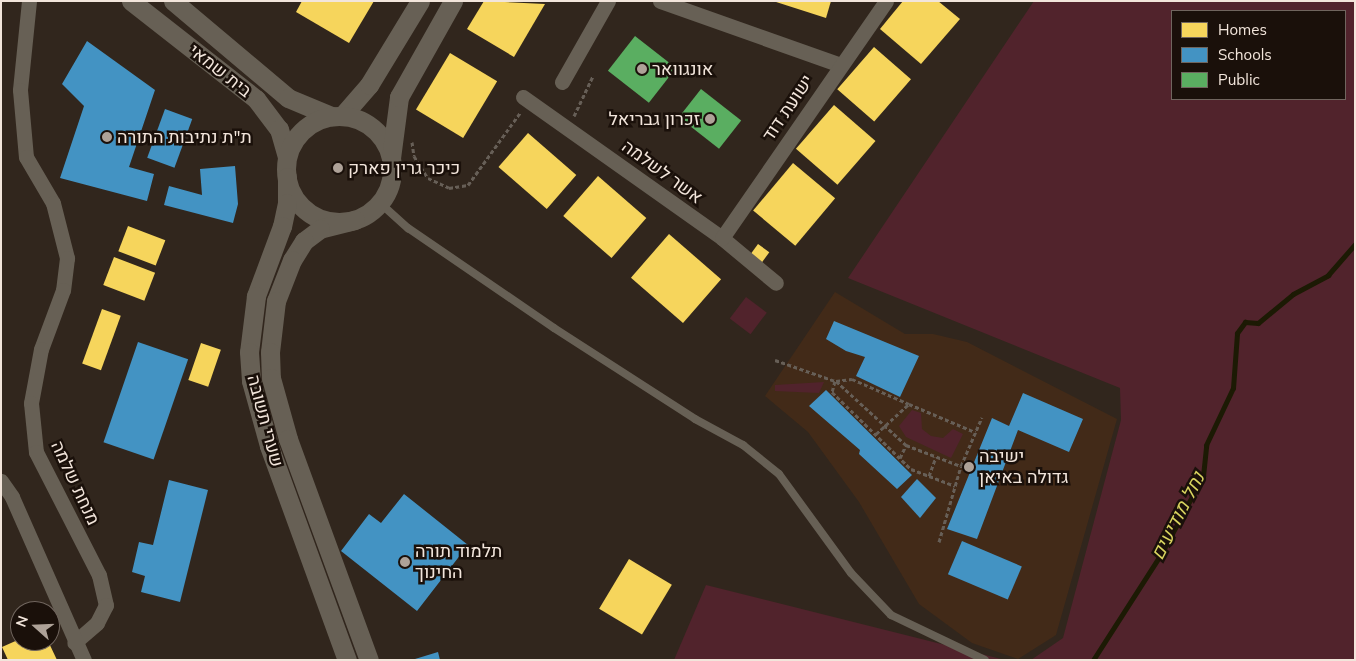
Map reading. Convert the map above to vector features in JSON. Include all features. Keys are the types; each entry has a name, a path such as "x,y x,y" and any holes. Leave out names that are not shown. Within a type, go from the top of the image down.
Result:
{"street":[{"name":"בית שמאי","path":"130,1 256,99 279,129 287,157"},
{"name":"בית שמאי","path":"173,1 288,98 336,116"},
{"path":"420,1 369,85 336,116 303,130 287,157 286,177 298,202 319,218 337,222 355,220 380,202 390,182 399,98 453,1"},
{"path":"562,82 608,1"},
{"path":"660,1 841,65"},
{"name":"ישועת דוד","path":"722,238 886,1"},
{"name":"מנחת שלמה","path":"31,4 20,90 26,157 53,203 67,258 63,290 41,349 31,403 36,452 99,576 106,604 97,624 74,643"},
{"name":"אשר לשלמה","path":"526,99 722,238 776,283"},
{"path":"336,116 359,119 374,129 385,142 391,159"},
{"name":"שערי תשובה","path":"286,177 287,203 282,226 256,296 249,352 251,381 269,446 347,660"},
{"name":"שערי תשובה","path":"355,220 320,229 304,242 292,260 276,301 270,352 271,378 288,440 369,660"},
{"path":"1,481 12,497 74,643 84,660"}],"lane":[{"path":"380,202 408,228 554,328 695,419 743,445 779,474 851,573 891,615 986,660"}],"path":[{"path":"569,128 594,76"},
{"path":"411,134 414,156 428,178 449,188 468,185 526,99"},
{"path":"774,360 835,381 906,445 961,466"},
{"path":"835,381 852,379 975,432"},
{"path":"835,381 832,392 912,469 955,486"},
{"path":"876,434 909,404"},
{"path":"939,542 961,466 982,417"},
{"path":"900,458 906,445"},
{"path":"929,476 936,457"}],"shaded area":[{"path":"1034,1 1355,1 1355,660 1031,660 1063,638 1121,420 1120,388 848,278"},
{"name":"ישיבה גדולה באיאן","path":"835,292 905,334 933,334 967,342 1117,419 1056,635 1018,659 972,643 919,604 859,502 808,432 765,396"},
{"path":"746,297 767,313 751,334 730,319"},
{"path":"824,382 819,393 775,391 775,385"},
{"path":"912,410 921,413 922,429 931,436 943,438 953,429 963,434 951,458 906,437 899,426"},
{"path":"706,585 1005,660 674,660"}],"building: Homes":[{"path":"302,1 374,1 349,43 296,12"},
{"path":"484,1 545,4 514,57 467,29"},
{"path":"773,1 831,1 826,18"},
{"path":"903,1 938,1 960,19 921,64 880,29"},
{"path":"874,47 911,79 874,121 837,89"},
{"path":"450,53 497,81 463,138 416,110"},
{"path":"834,105 876,141 837,185 796,149"},
{"path":"528,133 576,175 547,209 498,167"},
{"path":"793,163 835,198 795,246 753,210"},
{"path":"598,176 646,218 612,258 563,216"},
{"path":"128,226 165,240 156,266 118,251"},
{"path":"669,234 721,279 683,323 631,278"},
{"path":"758,244 769,252 762,263 750,255"},
{"path":"114,257 155,273 144,301 103,285"},
{"path":"102,309 121,316 101,370 82,364"},
{"path":"201,343 221,350 208,387 188,380"},
{"path":"629,559 672,585 642,634 599,609"},
{"path":"10,643 10,651 53,651 57,660 8,660 2,647"}],"building: Schools":[{"name":"ת\"ת נתיבות התורה","path":"87,41 155,90 129,167 154,174 147,201 60,178 84,106 62,84"},
{"path":"165,109 192,119 174,168 147,158"},
{"path":"235,166 238,204 233,223 164,205 169,186 202,195 200,169"},
{"path":"834,321 919,356 900,397 856,376 865,357 846,351 826,339"},
{"path":"138,342 188,359 154,459 103,442"},
{"path":"826,390 912,475 897,489 859,454 860,450 809,406"},
{"path":"1023,393 1083,419 1069,452 1018,430 977,539 947,529 992,418 1009,426"},
{"path":"917,479 936,498 920,518 901,497"},
{"path":"169,480 208,490 180,602 141,592 145,576 132,572 139,542 153,545"},
{"name":"תלמוד תורה החינוך","path":"404,494 468,545 417,611 341,551 369,514 381,523"},
{"path":"962,541 1022,566 1008,600 948,574"},
{"path":"438,652 440,660 415,660 415,659"}],"building: Public":[{"name":"אונגוואר","path":"635,36 676,68 649,103 608,71"},
{"name":"זכרון גבריאל","path":"701,89 741,120 719,149 679,117"}],"waterway":[{"name":"נחל מודיעים","path":"1093,660 1161,554 1203,476 1206,445 1233,388 1237,333 1245,322 1258,323 1293,294 1328,275 1355,244"}],"place":[{"name":"אונגוואר","path":"642,69"},
{"name":"זכרון גבריאל","path":"710,119"},
{"name":"ת\"ת נתיבות התורה","path":"107,137"},
{"name":"כיכר גרין פארק","path":"338,168"},
{"name":"ישיבה גדולה באיאן","path":"969,467"},
{"name":"תלמוד תורה החינוך","path":"405,562"}]}
